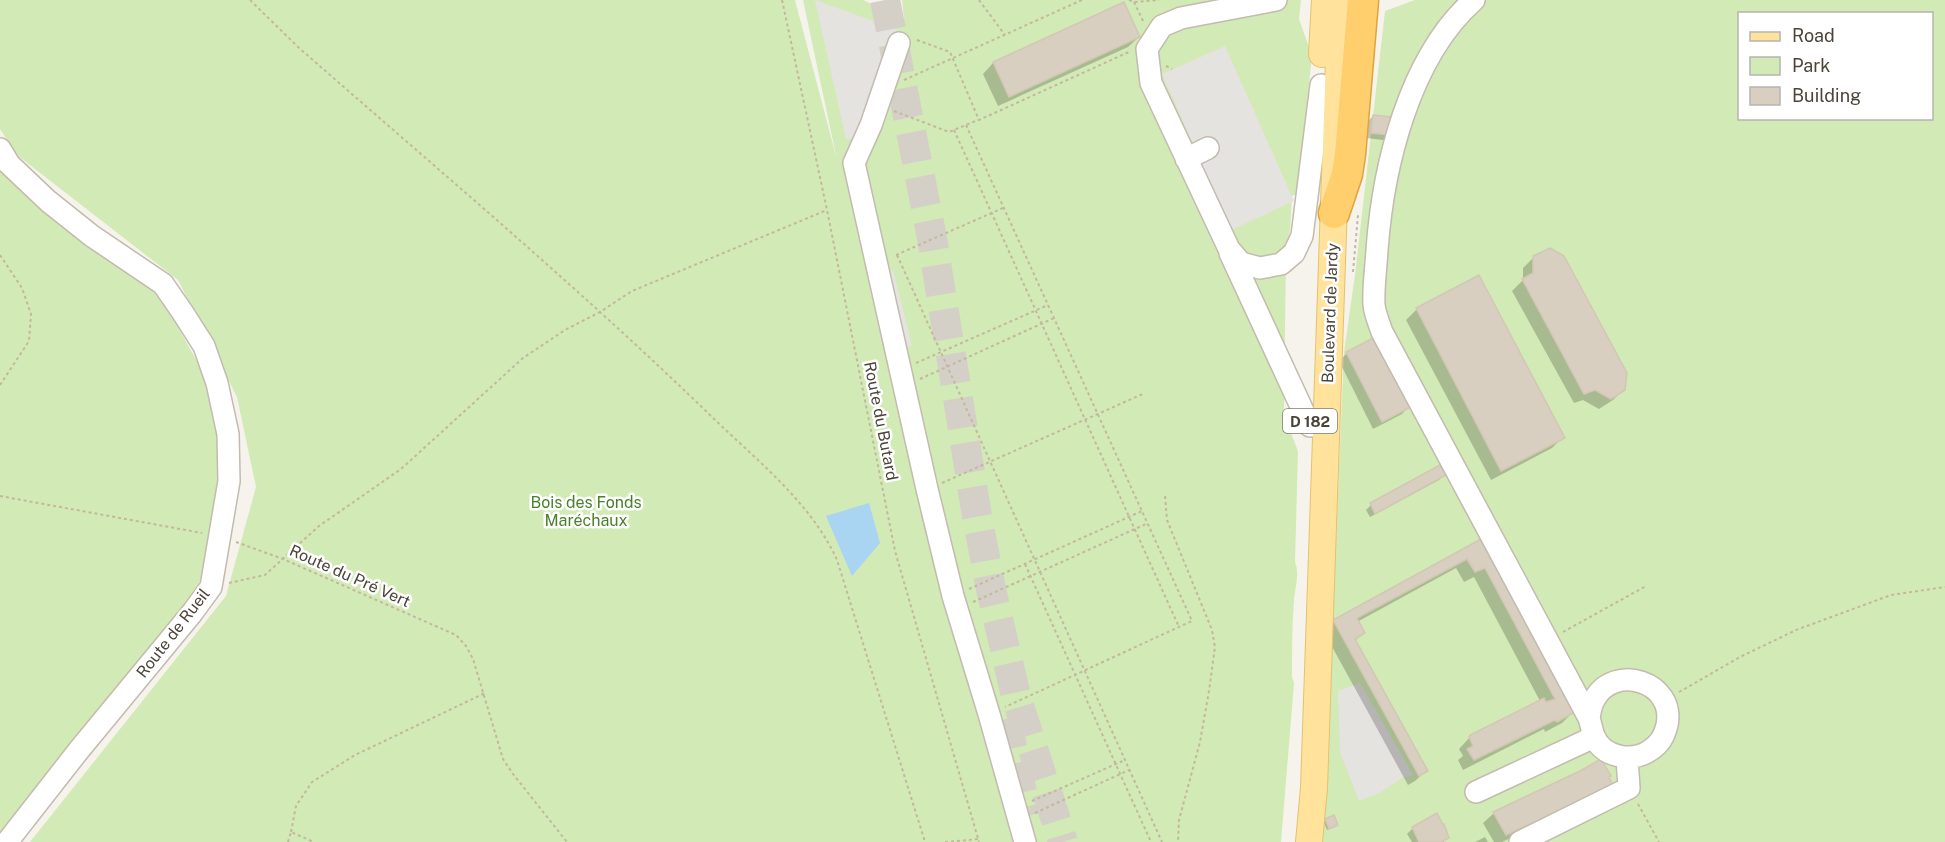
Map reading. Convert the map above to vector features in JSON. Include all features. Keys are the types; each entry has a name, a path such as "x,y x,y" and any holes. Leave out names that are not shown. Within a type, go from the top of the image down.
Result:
{"highway":[{"path":"1334,213 1347,174 1363,0"}],"main road":[{"name":"Boulevard de Jardy","path":"1308,840 1299,787 1325,0"},
{"name":"Boulevard de Jardy","path":"1308,840 1314,788 1340,29 1343,0"}],"street":[{"path":"1276,0 1181,18 1162,26 1147,49 1151,83 1235,256 1310,426"},
{"path":"1474,0 1457,14 1445,29 1410,98 1396,135 1384,190 1378,236 1374,306 1382,332 1401,369 1547,640 1601,746 1612,754 1627,758 1642,755 1657,746 1665,735 1668,718 1665,703 1657,690 1646,682 1625,679 1612,683 1601,690 1593,702 1592,728"},
{"path":"1340,29 1352,45 1357,64"},
{"path":"899,43 854,163 927,489 955,602 1024,842"},
{"path":"1235,256 1260,268 1281,264 1294,253 1302,236 1321,85"},
{"path":"1186,159 1208,148"},
{"name":"Route de Rueil","path":"0,150 9,164 48,201 92,236 163,284 204,346 217,383 228,434 229,481 211,587 7,842"},
{"path":"1476,792 1592,728"},
{"path":"1520,842 1629,788 1627,758"}],"path":[{"path":"250,0 298,46 635,343 794,497 828,539 837,560 925,842"},
{"name":"Route du Butard","path":"782,0 827,210 895,551 979,841"},
{"path":"979,0 1005,35"},
{"path":"880,97 953,59 1082,0"},
{"path":"1129,0 1159,0"},
{"path":"899,43 919,39 950,52 979,120"},
{"path":"880,97 949,132 1131,50 1172,69"},
{"path":"966,125 1192,621 989,714"},
{"path":"954,130 1179,627"},
{"path":"877,264 1004,208"},
{"path":"211,587 265,575 319,526 401,469 523,358 565,330 600,312 632,291 827,210"},
{"path":"0,255 22,288 30,314 29,341 0,385"},
{"path":"897,255 1162,842"},
{"path":"902,378 941,352 1048,305"},
{"path":"902,378 947,366 1054,318"},
{"path":"927,489 991,463 1145,393"},
{"name":"Route du Pré Vert","path":"0,496 220,536 282,559 456,635 466,646 473,659 503,759 567,842"},
{"path":"1165,496 1167,520 1212,630 1215,647 1200,742 1179,820 1178,842"},
{"path":"955,602 1025,564 1142,511"},
{"path":"955,602 1031,577 1147,524"},
{"path":"1025,564 1151,842"},
{"path":"1547,640 1646,586"},
{"path":"1665,703 1684,688 1796,630 1891,595 1945,587"},
{"path":"288,842 296,806 312,782 355,754 485,693"},
{"path":"1017,814 1125,760"},
{"path":"1017,814 1129,770"},
{"path":"1629,788 1659,842"},
{"path":"291,832 314,842"},
{"path":"945,842 979,841"}],"green space":[{"name":"Bois des Fonds Maréchaux","path":"0,0 795,0 837,160 803,0 863,0 904,19 902,0 1301,0 1299,19 1312,56 1297,194 1292,196 1290,231 1286,250 1284,415 1298,451 1295,562 1297,576 1292,628 1294,683 1281,842 30,842 226,596 256,487 237,397 178,280 17,155 0,129"},
{"path":"1415,0 1945,0 1945,842 1323,842 1344,352 1385,11"},
{"path":"0,170 107,259 160,295 220,403 228,487 197,590 0,834"}],"shaded area":[{"path":"815,0 898,30 860,139 846,139"},
{"path":"1225,46 1294,201 1231,230 1162,74"},
{"path":"893,270 912,346 885,352 867,277"},
{"path":"1360,683 1413,775 1402,778 1381,792 1359,801 1340,752 1338,691"}],"water":[{"path":"869,503 880,543 852,576 826,516"}],"building":[{"path":"1124,2 1140,37 1009,97 993,62"},
{"path":"1373,115 1391,117 1389,135 1371,133"},
{"path":"1550,248 1564,256 1627,373 1625,390 1611,399 1595,390 1584,394 1522,279 1533,273 1533,256"},
{"path":"1479,275 1565,438 1501,471 1416,308"},
{"path":"1375,337 1411,407 1382,422 1346,352"},
{"path":"1440,465 1446,475 1375,514 1370,503"},
{"path":"1481,539 1575,712 1474,760 1467,749 1473,746 1470,735 1544,698 1546,702 1555,699 1485,568 1475,572 1467,559 1357,618 1365,633 1355,639 1428,771 1419,776 1333,620"},
{"path":"1601,759 1611,776 1609,777 1613,786 1506,835 1493,812"},
{"path":"1437,813 1449,838 1441,842 1419,842 1412,827"},
{"path":"1334,815 1338,825 1329,829 1325,819"}],"tunnel":[{"path":"885,0 932,238 991,589 1016,696 1063,842"},
{"path":"1006,719 1027,816"}]}
